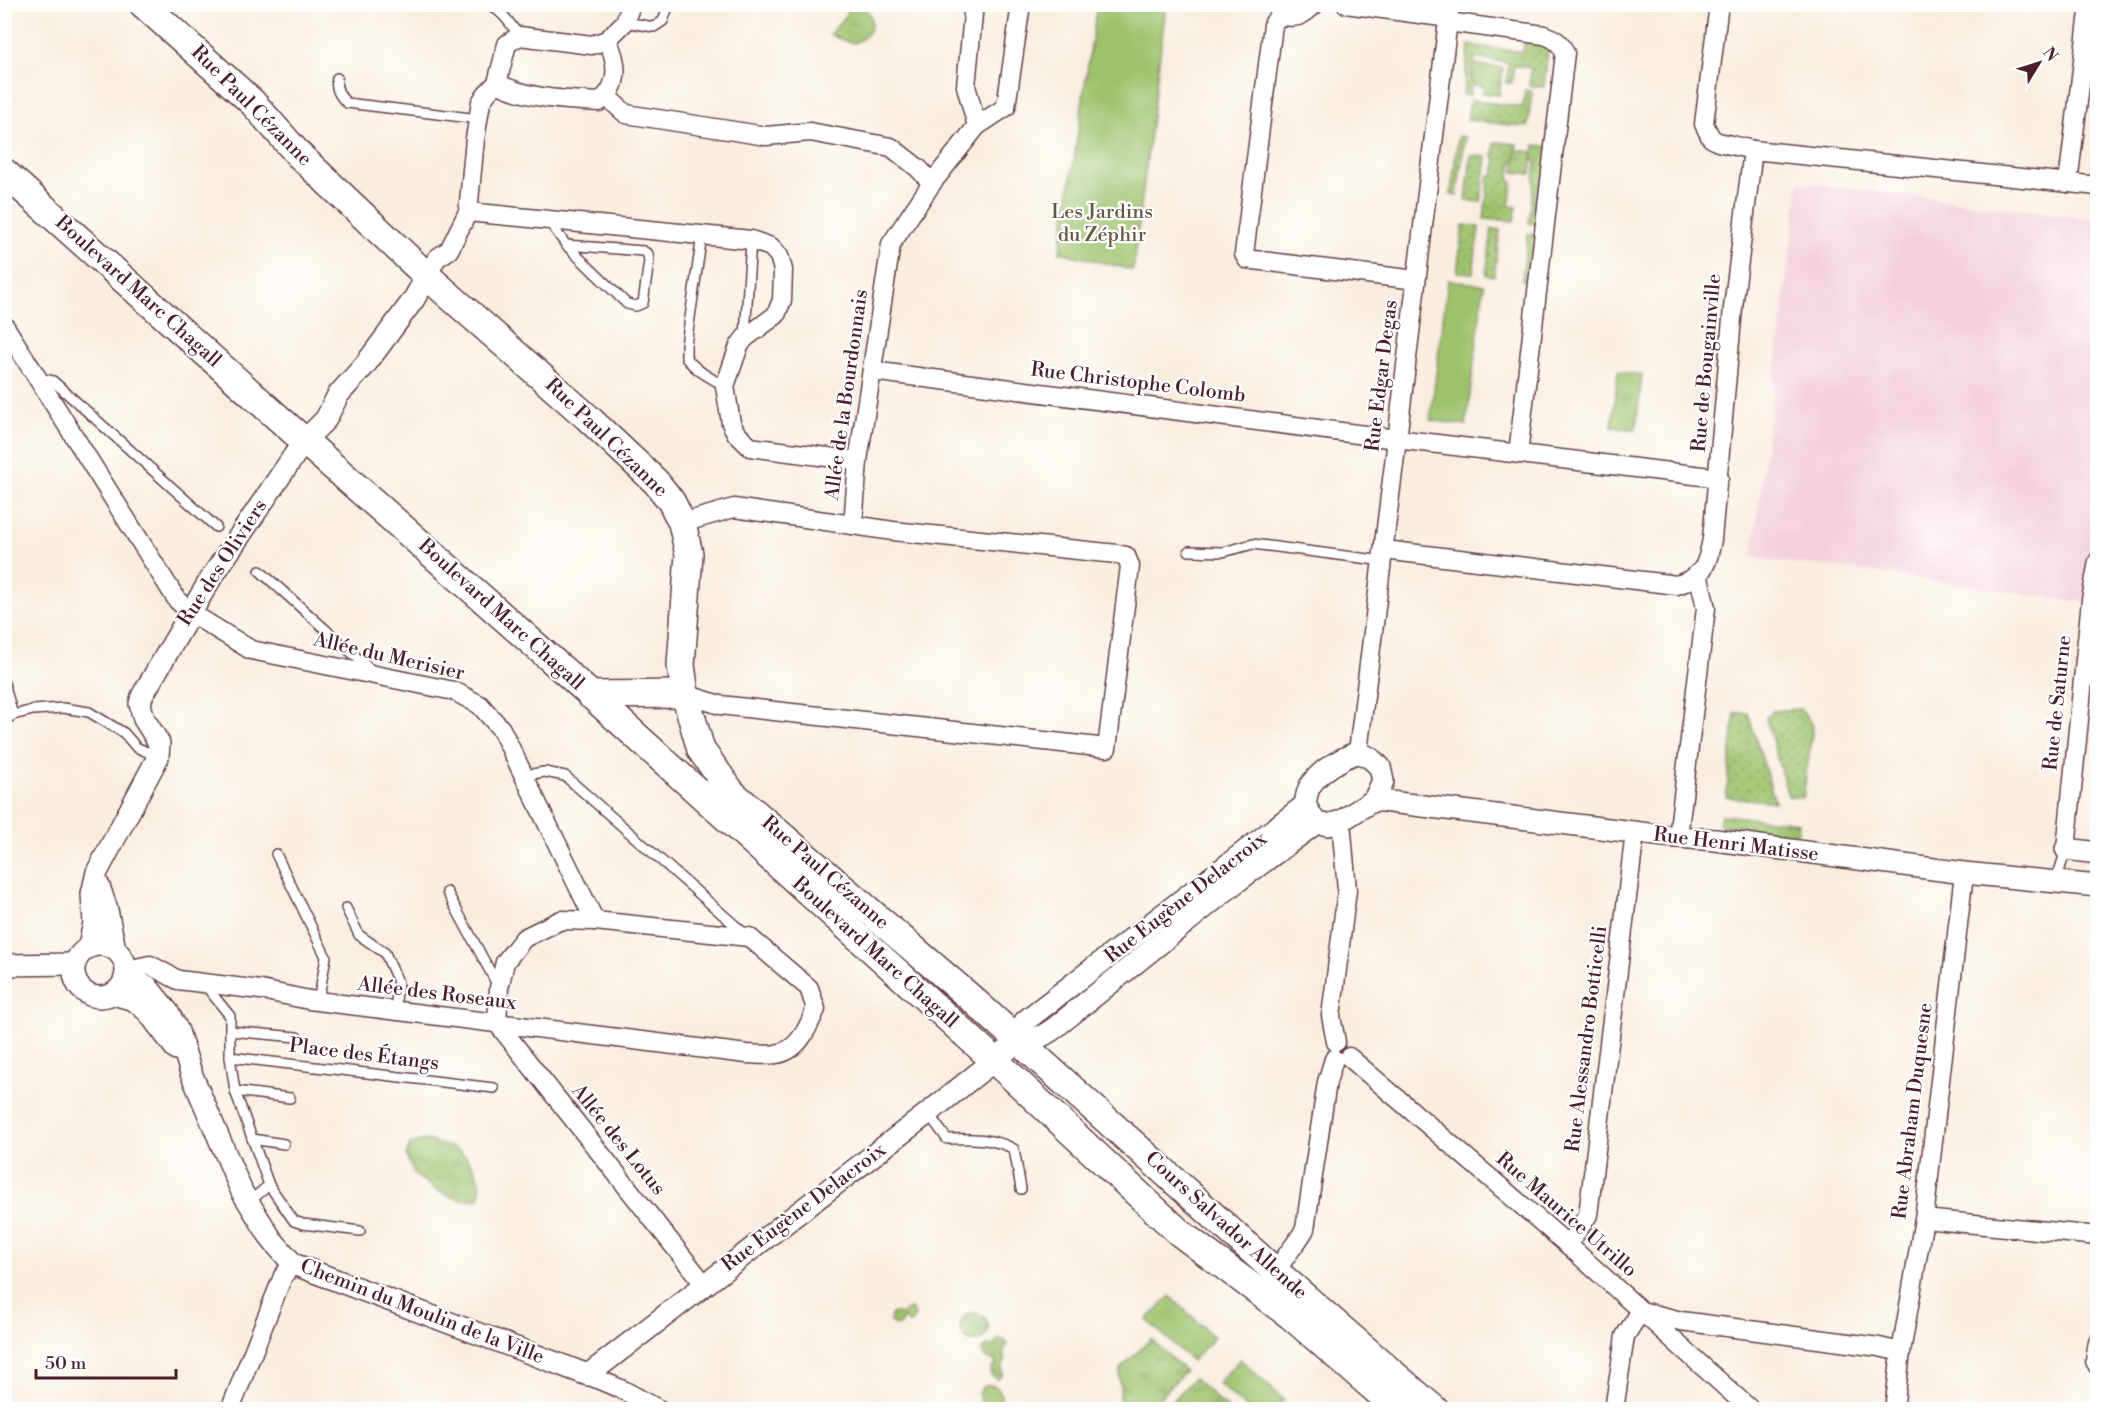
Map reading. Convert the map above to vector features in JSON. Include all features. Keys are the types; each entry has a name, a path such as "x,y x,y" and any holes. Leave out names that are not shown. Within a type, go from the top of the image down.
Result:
{"main road":[{"name":"Rue Paul Cézanne","path":"143,4 252,102 299,155 427,276 587,417 656,482 671,501 682,523 689,554 681,665 685,694 701,750 732,793 1020,1040"},
{"name":"Boulevard Marc Chagall","path":"4,172 590,694 995,1061"},
{"path":"590,694 685,694"},
{"name":"Cours Salvador Allende","path":"1020,1040 1276,1272 1435,1410"},
{"name":"Cours Salvador Allende","path":"995,1061 1180,1233 1291,1316 1399,1410"}],"street":[{"path":"427,276 438,258 449,250 468,212 481,102 497,83 507,44 519,36 592,45 608,40 625,22 631,4"},
{"path":"974,4 966,86 977,126"},
{"name":"Allée de la Bourdonnais","path":"682,523 734,508 853,525 858,461 891,244 932,183 977,126 1006,107 1021,4"},
{"path":"1315,4 1298,16 1280,16 1275,19 1273,25 1244,254 1247,259 1416,280"},
{"path":"1346,4 1449,15 1544,35 1554,38 1565,52 1518,454"},
{"path":"1719,4 1704,124 1711,138 1718,142 1753,150 2097,186"},
{"path":"2068,183 2090,4"},
{"name":"Rue Edgar Degas","path":"1358,752 1449,15"},
{"path":"497,83 508,89 527,94 599,102 607,97 613,88 616,60 608,40"},
{"path":"607,97 626,114 766,136 810,132 891,147 918,168 932,183"},
{"name":"Rue de Bougainville","path":"1698,573 1708,563 1719,478 1733,308 1753,150"},
{"path":"468,212 751,240 771,247 779,256 783,270 782,300 776,315 745,338 739,346 726,386 731,423 750,447 858,461"},
{"name":"Rue des Oliviers","path":"158,757 159,743 144,719 140,704 142,696 211,578 304,441 326,419 338,395 372,355 414,299 427,276"},
{"name":"Allée du Merisier","path":"4,325 177,600 191,613 250,650 374,673 454,691 480,705 501,729 595,921"},
{"name":"Rue Christophe Colomb","path":"872,371 1719,478"},
{"path":"685,694 720,705 1107,748 1130,566 1126,556 853,525"},
{"path":"1384,556 1677,585 1692,580 1698,573"},
{"name":"Rue de Saturne","path":"2066,849 2097,561"},
{"path":"1678,837 1706,608 1698,573"},
{"path":"1358,752 1370,758 1380,767 1383,781 1374,800 1341,821 1328,825 1310,814 1309,786 1344,757 1358,752"},
{"path":"89,946 94,923 92,894 97,872 158,757"},
{"name":"Rue Henri Matisse","path":"1374,800 1964,873 2097,886"},
{"name":"Rue Eugène Delacroix","path":"588,1375 1020,1040 1042,1036 1052,1030 1235,883 1310,814"},
{"path":"1276,1272 1305,1228 1327,1082 1339,1053 1331,1016 1347,890 1341,821"},
{"name":"Rue Alessandro Botticelli","path":"1568,1245 1588,1215 1635,832"},
{"path":"2066,849 2097,853"},
{"path":"97,872 100,893 107,910 115,949"},
{"name":"Rue Abraham Duquesne","path":"1894,1410 1901,1352 1924,1220 1964,873"},
{"path":"497,1023 499,988 506,962 525,938 561,920 595,921 749,937"},
{"name":"Allée des Roseaux","path":"121,981 150,964 178,980 261,990 318,1002 747,1054 778,1054 795,1046 806,1031 816,1009 809,988 749,937"},
{"path":"75,973 80,953 89,946 106,945 121,954 121,981"},
{"name":"Chemin du Moulin de la Ville","path":"12,966 75,973 88,995 105,997 121,981 134,1000 148,1012 188,1063 248,1203 272,1240 293,1264 588,1375 623,1390 660,1410"},
{"name":"Allée des Lotus","path":"497,1023 704,1284"},
{"name":"Rue Maurice Utrillo","path":"1339,1053 1568,1245 1751,1410"},
{"path":"1924,1220 2097,1236"},
{"path":"230,1410 283,1276 293,1264"},
{"path":"1614,1410 1625,1336 1641,1311 1681,1321 1879,1347 1901,1352"},
{"path":"2097,1342 2095,1361 2097,1366"}],"lane":[{"path":"486,4 493,6 504,15 519,36"},
{"path":"625,22 654,27 663,21 669,4"},
{"path":"337,78 340,97 347,103 479,119"},
{"path":"549,221 566,245 627,304 636,306 643,303 648,254 643,251 566,245"},
{"path":"702,235 686,358 694,367 726,386"},
{"path":"745,338 751,240"},
{"path":"38,378 53,381 216,527"},
{"path":"1189,551 1222,552 1252,544 1384,556"},
{"path":"260,571 374,673"},
{"path":"4,683 8,718 33,710 63,708 89,712 124,733 136,747 158,757"},
{"path":"525,776 545,772 565,776 749,937"},
{"path":"2056,882 2066,849"},
{"path":"276,854 326,957 318,1002"},
{"path":"447,892 499,988"},
{"path":"346,908 359,935 385,953 398,982 395,1011"},
{"path":"203,983 230,1016 230,1057 235,1091 269,1185 294,1221 360,1231"},
{"path":"230,1031 297,1037"},
{"name":"Place des Étangs","path":"230,1057 494,1088"},
{"path":"235,1091 290,1098"},
{"path":"928,1113 947,1139 990,1141 1003,1143 1014,1149 1021,1189"},
{"path":"252,1139 284,1144"},
{"path":"248,1203 269,1185"}],"shaded area":[{"path":"1799,182 2097,219 2097,360 2093,360 2098,536 2089,603 1850,569 1752,558"}],"green space":[{"path":"850,5 866,9 871,21 867,34 853,43 830,34 844,18"},
{"name":"Les Jardins du Zéphir","path":"1097,5 1166,5 1133,270 1060,252"},
{"path":"1525,37 1549,41 1544,87 1529,85 1531,68 1514,66 1512,83 1506,83 1509,63 1475,58 1470,95 1463,95 1469,45 1523,52"},
{"path":"1474,64 1503,68 1499,95 1483,93 1483,86 1471,85"},
{"path":"1525,90 1532,91 1528,127 1467,120 1470,100 1523,107"},
{"path":"1458,136 1465,137 1457,196 1451,195"},
{"path":"1495,142 1517,144 1509,181 1513,182 1509,206 1517,207 1514,221 1484,219 1489,175 1494,175"},
{"path":"1535,145 1550,147 1545,187 1538,186 1535,208 1542,210 1540,224 1529,223 1536,162 1533,161"},
{"path":"1516,150 1533,152 1531,174 1514,172"},
{"path":"1471,155 1487,157 1481,202 1466,200"},
{"path":"1463,225 1479,227 1473,273 1457,272"},
{"path":"1492,229 1500,230 1494,276 1486,275"},
{"path":"1528,234 1539,236 1533,281 1522,280"},
{"path":"1448,280 1484,285 1466,425 1430,420"},
{"path":"1618,372 1642,375 1636,430 1612,427"},
{"path":"1800,709 1813,726 1803,798 1788,796 1766,718 1773,711"},
{"path":"1735,713 1748,713 1775,802 1726,797"},
{"path":"1721,815 1799,823 1797,835 1719,825"},
{"path":"426,1140 453,1148 466,1157 478,1177 479,1199 460,1200 438,1191 415,1175 406,1156 410,1144"},
{"path":"1170,1296 1214,1337 1192,1361 1147,1320"},
{"path":"911,1309 915,1315 912,1322 909,1323 903,1319 900,1325 896,1326 890,1322 891,1315 894,1313 901,1315"},
{"path":"974,1313 984,1317 988,1327 984,1337 974,1341 964,1337 960,1327 964,1317"},
{"path":"999,1339 1006,1341 1007,1344 1003,1353 1006,1359 1002,1368 1003,1375 997,1379 991,1375 992,1368 996,1365 993,1359 985,1358 982,1352 987,1346 993,1346"},
{"path":"1151,1339 1185,1371 1149,1409 1120,1409 1120,1369"},
{"path":"1240,1359 1284,1400 1275,1409 1247,1409 1218,1383"},
{"path":"1194,1378 1228,1409 1165,1409"},
{"path":"986,1385 994,1385 1001,1392 1001,1400 994,1407 986,1407 979,1400 979,1392"}]}
